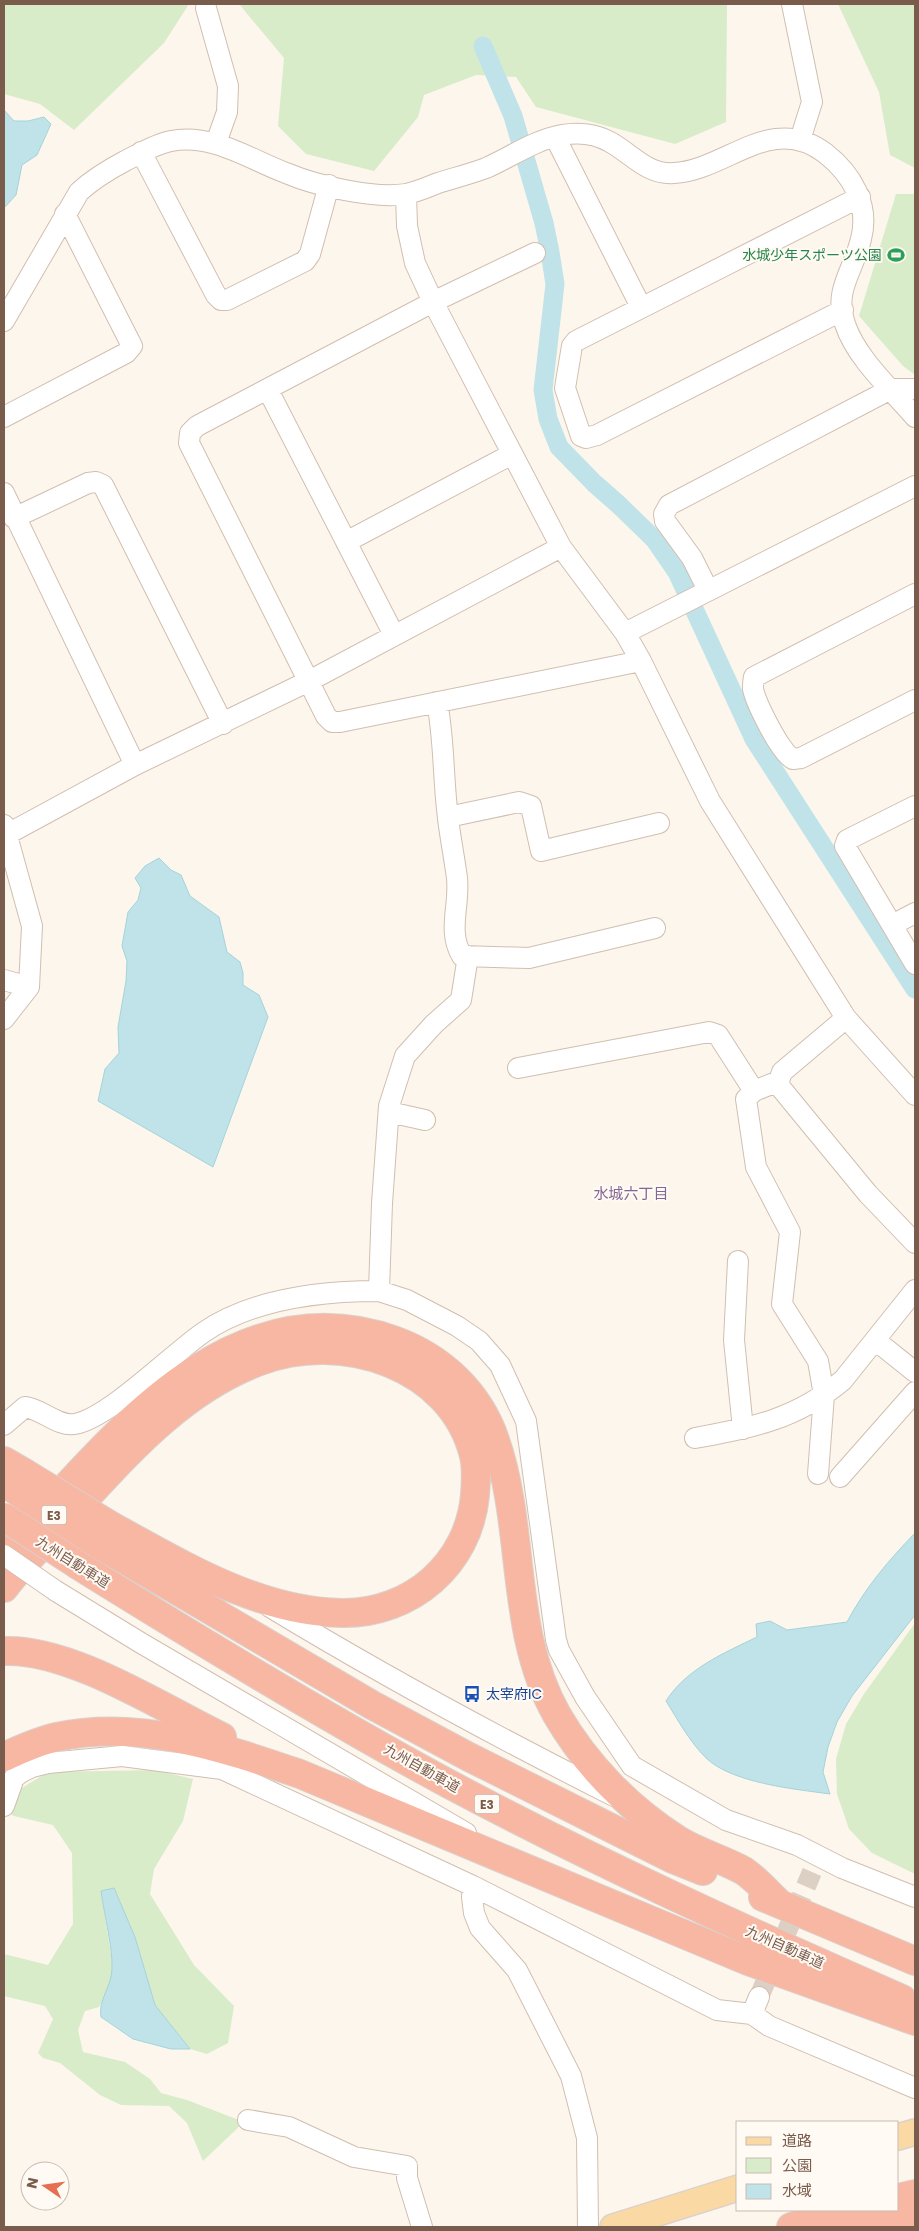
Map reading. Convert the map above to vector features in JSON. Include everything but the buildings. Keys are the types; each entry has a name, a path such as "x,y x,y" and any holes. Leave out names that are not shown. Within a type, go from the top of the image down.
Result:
{"highway":[{"path":"4,1555 136,1416 185,1377 231,1349 280,1332 314,1328 357,1330 408,1345 432,1358 451,1372 469,1393 490,1429 503,1466 523,1609 531,1650 541,1683 572,1740 607,1781 632,1806 680,1841 745,1872 780,1904"},
{"path":"4,1588 126,1454 153,1428 204,1389 233,1372 262,1360 292,1352 319,1349 348,1351 372,1356 396,1365 438,1393 466,1432 474,1457 476,1480 474,1506 467,1532 456,1554 442,1573 426,1587 408,1598 385,1608 344,1613 318,1611 287,1605 247,1593 184,1565 105,1535"},
{"name":"九州自動車道","path":"10,1475 105,1535 274,1649 469,1757 673,1859 915,1960"},
{"name":"九州自動車道","path":"4,1517 78,1565 259,1676 488,1804 622,1872 915,2004"},
{"path":"16,1652 66,1662 86,1670 300,1774 748,1961 915,2021"},
{"path":"4,1757 28,1746 57,1737 103,1732 141,1733 238,1752 300,1774"},
{"path":"899,2198 915,2194"},
{"path":"790,2227 842,2211"},
{"path":"850,2227 915,2214"}],"main road":[{"path":"899,2137 915,2132"},
{"path":"613,2227 736,2189"}],"street":[{"path":"792,4 812,102 800,140"},
{"path":"206,8 228,86 226,112 216,143"},
{"path":"4,321 79,192 94,178 141,152 170,141 194,140 216,143 290,175 359,193 406,194 485,168 535,143 555,137 589,134 610,142 649,169 672,174 699,169 769,138 800,140 822,150 840,165 858,191 864,216 861,240 846,277 841,298 844,323 856,348 915,417"},
{"path":"555,137 641,307"},
{"path":"141,152 216,295 221,300 227,300 304,261 310,254 329,185"},
{"path":"406,194 407,226 415,263 433,302 561,547 624,633 641,661 710,801 846,1018 915,1095"},
{"path":"842,310 597,435 586,438 582,436 565,388 572,346 576,341 860,197"},
{"path":"4,417 126,353 132,346 65,214"},
{"path":"535,253 433,302 197,426 190,433 189,443 326,716 332,722 340,722 641,661"},
{"path":"708,590 692,558 665,521 664,514 669,505 891,389 915,389"},
{"path":"268,390 394,636"},
{"path":"346,542 512,454"},
{"path":"14,518 88,483 96,482 103,485 223,724"},
{"path":"624,633 915,486"},
{"path":"4,493 14,518 135,765"},
{"path":"4,1019 29,987 32,926 4,832 135,765 309,681 561,547"},
{"path":"915,594 754,677 753,682 759,705 784,752 793,759 801,758 915,700"},
{"path":"437,702 442,728 448,818 458,893 453,926 456,945 462,956 529,958 655,928"},
{"path":"448,818 519,802 531,806 541,850 659,823"},
{"path":"915,806 847,840 845,846 915,964"},
{"path":"892,925 915,913"},
{"path":"379,1291 382,1203 389,1112 405,1056 434,1024 461,1000 468,956"},
{"path":"4,980 29,987"},
{"path":"846,1018 782,1072 779,1081 780,1087 868,1194 915,1243"},
{"path":"518,1068 709,1032 718,1035 754,1091"},
{"path":"779,1081 754,1091 746,1099 756,1167 790,1232 782,1304 818,1361 824,1394 818,1474"},
{"path":"389,1112 425,1120"},
{"path":"738,1261 734,1340 743,1429"},
{"path":"694,1438 743,1429 796,1411 824,1394 843,1380 915,1290"},
{"path":"4,1425 25,1407 32,1408 62,1422 73,1424 89,1419 110,1406 205,1331 233,1316 257,1308 317,1294 379,1291 407,1300 457,1326 479,1341 500,1366 526,1421 556,1640 559,1650 585,1697 632,1766 726,1820 797,1846 816,1865 915,1897"},
{"path":"875,1340 915,1372"},
{"path":"840,1477 915,1392"},
{"path":"4,1555 56,1591 141,1643 401,1793 524,1868"},
{"path":"247,1593 335,1646 489,1733 632,1806"},
{"path":"4,1806 14,1778 32,1767 55,1762 122,1756 222,1769 473,1886 717,2010 756,2006 769,2026 915,2088"},
{"path":"473,1886 474,1913 480,1928 517,1970 571,2076 587,2138 588,2227"},
{"path":"248,2120 289,2127 354,2157 407,2166 407,2178 422,2227"}],"green space":[{"path":"4,4 189,4 164,43 74,130 40,104 4,94"},
{"path":"239,4 727,4 726,122 675,144 536,107 516,77 476,75 424,95 418,117 374,171 306,154 278,126 284,58"},
{"path":"838,4 915,4 915,168 890,155 879,92"},
{"name":"水城少年スポーツ公園","path":"896,194 915,194 915,375 903,366 859,316"},
{"path":"915,1623 915,1874 872,1853 849,1829 837,1794 836,1759 846,1724 864,1694"},
{"path":"155,1770 193,1779 183,1821 154,1869 150,1894 194,1965 234,2006 228,2043 207,2054 190,2049 155,2005 135,1937 113,1888 101,1892 113,1967 111,1984 99,2007 85,2011 78,2030 83,2052 125,2062 150,2079 161,2093 187,2100 244,2122 203,2161 187,2123 169,2106 121,2105 100,2095 60,2063 43,2058 38,2053 53,2019 45,2006 4,1996 4,1954 48,1965 73,1924 72,1853 53,1825 14,1816 4,1811 4,1799 48,1772"}],"water":[{"path":"4,110 14,121 28,121 44,117 51,124 37,155 22,165 16,195 4,208"},
{"path":"159,858 171,870 181,875 190,896 219,917 227,952 240,962 243,973 243,985 259,995 268,1017 213,1167 98,1101 105,1069 119,1053 118,1027 126,981 127,961 122,946 128,912 138,900 141,888 135,878 145,866"},
{"path":"915,1533 915,1615 852,1696 837,1722 828,1747 823,1772 830,1794 764,1784 717,1767 706,1758 689,1738 666,1701 674,1690 707,1663 757,1637 756,1624 770,1621 787,1630 847,1622 861,1598 878,1575"},
{"path":"114,1888 135,1937 155,2005 190,2049 171,2049 133,2039 101,2017 101,2005 111,1976 112,1961 101,1891"}],"waterway":[{"path":"483,46 513,116 544,223 550,252 555,284 543,390 548,419 559,447 594,483 655,540 677,572 754,739 915,989"}],"tunnel":[{"path":"759,1997 812,1872"}],"place":[{"name":"水城少年スポーツ公園","path":"896,255"},
{"name":"太宰府IC","path":"472,1694"}],"district":[{"name":"水城六丁目","path":"631,1193"}]}
